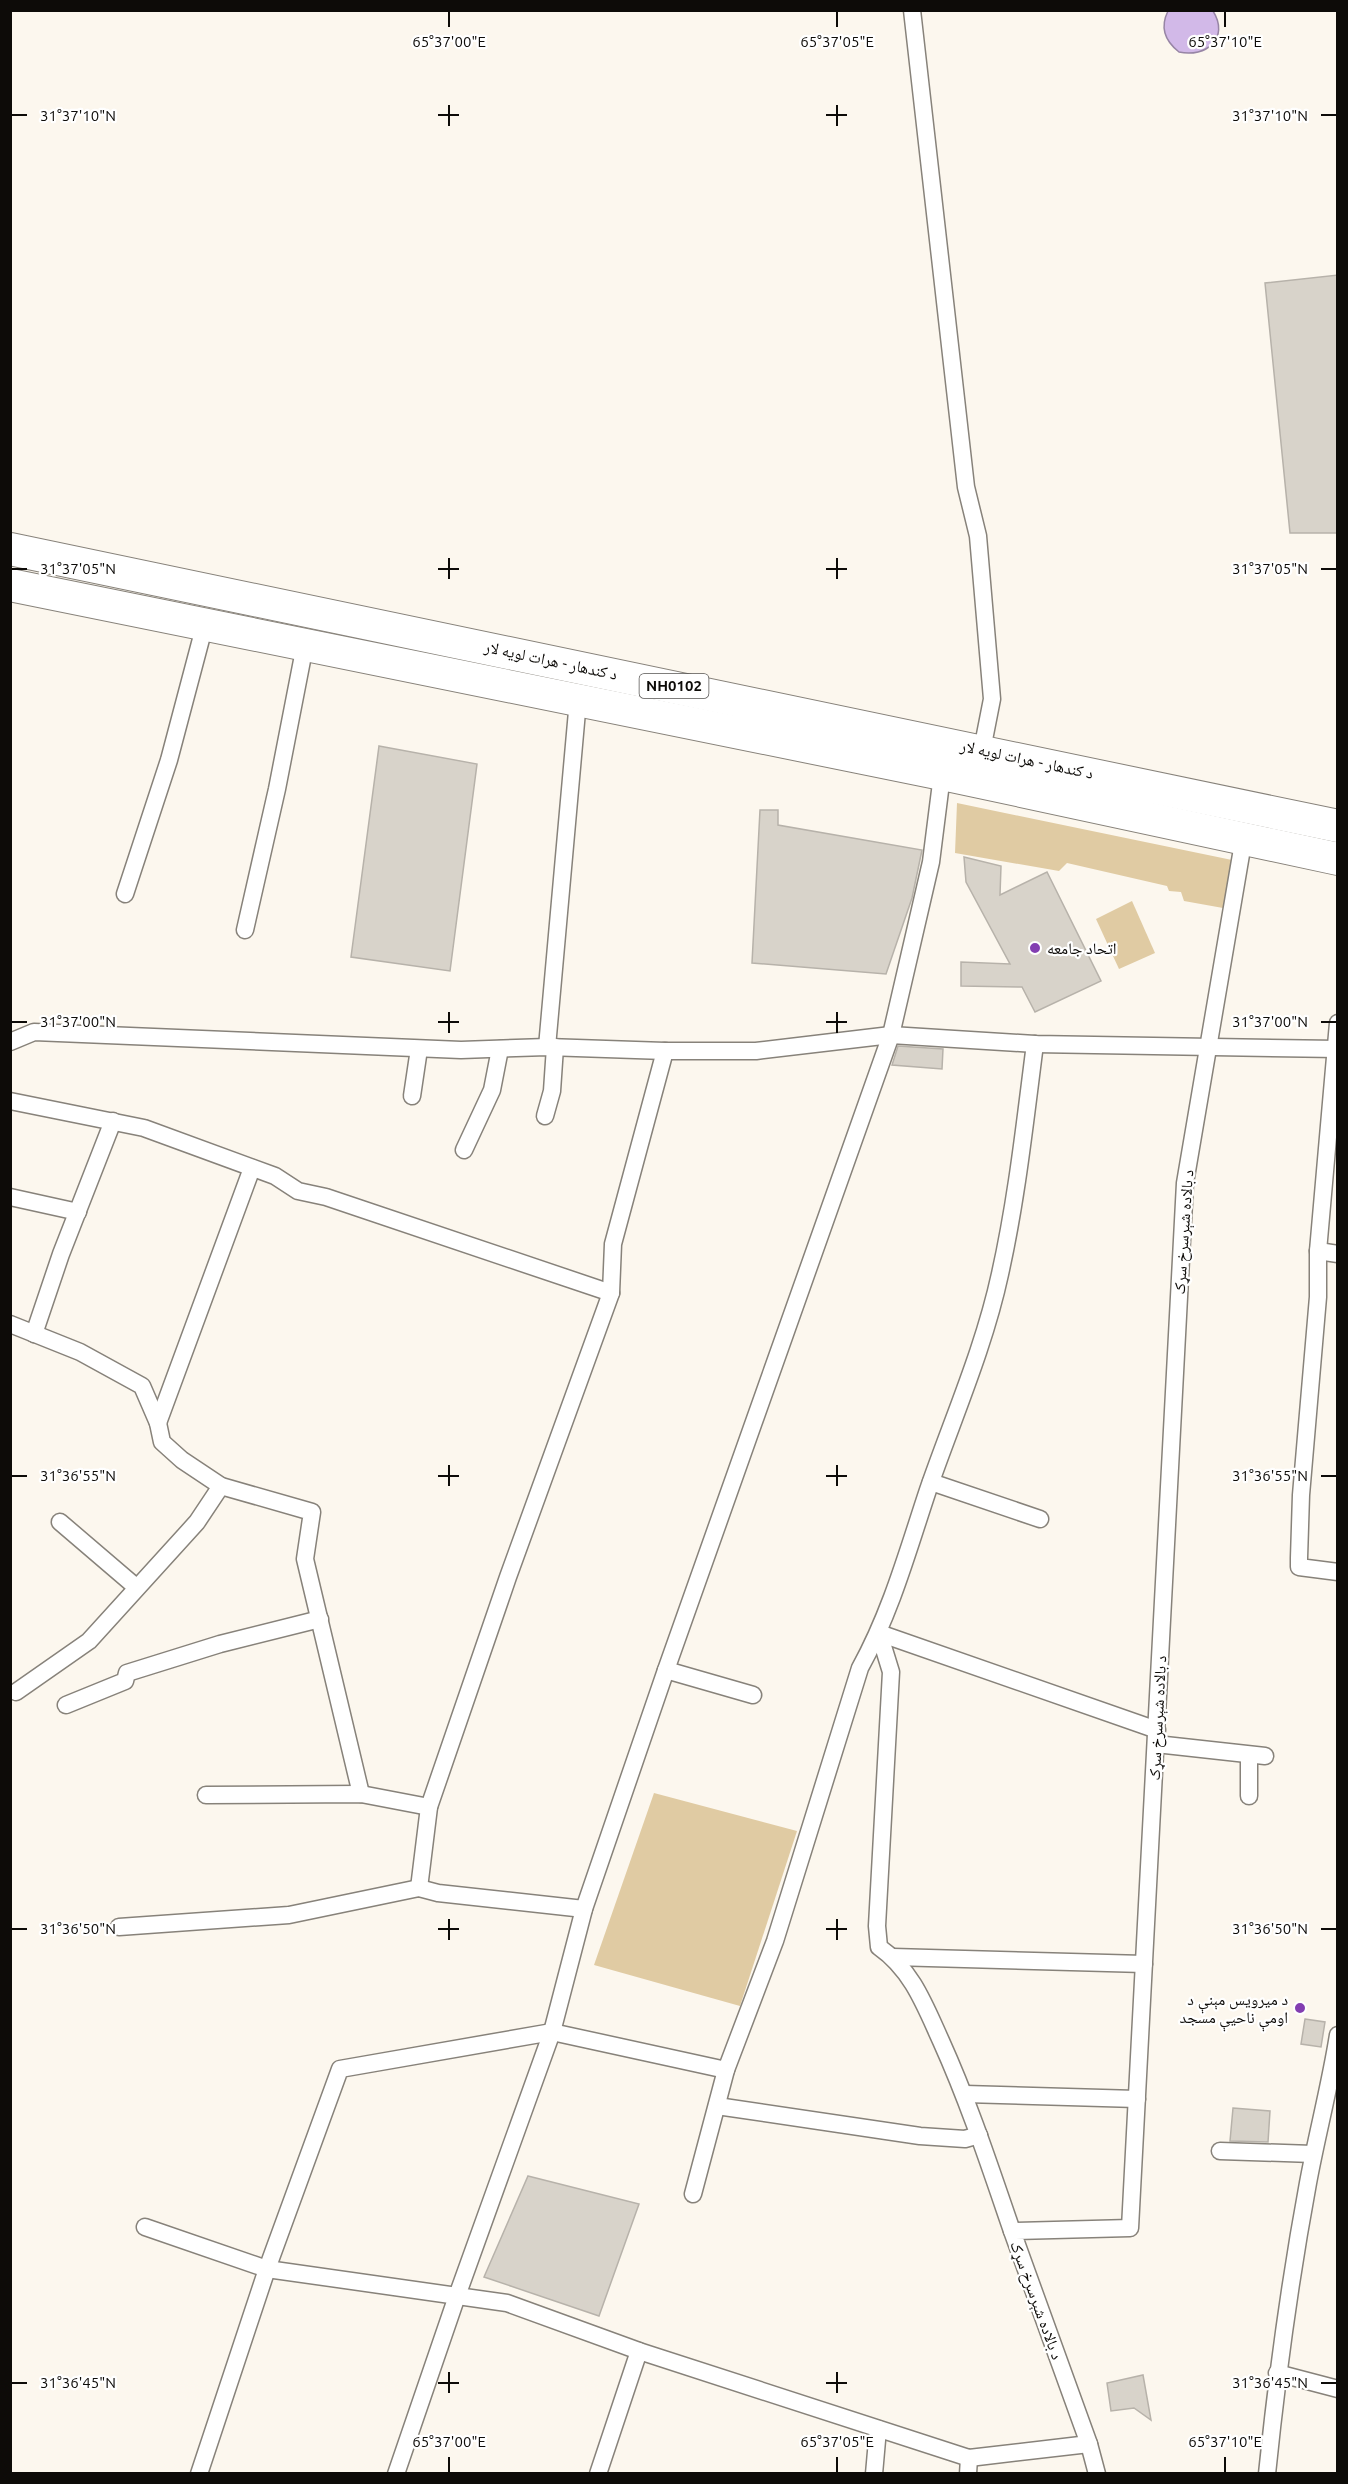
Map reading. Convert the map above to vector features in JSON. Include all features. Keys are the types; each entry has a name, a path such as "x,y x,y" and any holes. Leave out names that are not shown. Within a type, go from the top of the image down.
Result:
{"highway":[{"name":"د کندهار - هرات لويه لار","path":"10,549 947,742 1338,826"},
{"name":"د کندهار - هرات لويه لار","path":"10,585 942,774 1338,859"}],"street":[{"path":"912,10 966,487 978,536 992,699 982,750"},
{"path":"125,894 169,760 204,624"},
{"path":"245,930 277,789 305,645"},
{"path":"545,1116 552,1091 551,1047 578,700"},
{"path":"396,2474 552,2032 584,1909 666,1670 891,1035 932,862 947,742"},
{"name":"د بالاده شېرسرخ سړک","path":"1097,2474 1089,2444 1012,2231 1130,2228 1185,1183 1244,837"},
{"path":"1338,1023 1318,1251 1318,1297 1301,1494 1299,1567 1338,1572"},
{"path":"10,1042 34,1032 419,1048 551,1047 665,1052 756,1051 891,1035 1035,1044 1209,1045 1336,1049"},
{"path":"693,2194 726,2070 775,1941 860,1668 879,1633 976,1361 1000,1274 1020,1159 1035,1044"},
{"path":"412,1096 419,1048"},
{"path":"464,1150 492,1090 500,1048"},
{"path":"419,1888 429,1807 508,1577 611,1293 613,1244 665,1052"},
{"path":"10,1101 144,1128 275,1176 298,1191 326,1197 611,1293"},
{"path":"34,1334 113,1121"},
{"path":"158,1423 252,1168"},
{"path":"10,1197 78,1212"},
{"path":"1318,1251 1338,1254"},
{"path":"10,1324 80,1353 142,1386 158,1423 162,1442 182,1460 221,1486 312,1512 305,1559 361,1794"},
{"path":"931,1482 1040,1519"},
{"path":"16,1692 89,1641 197,1522 221,1486"},
{"path":"60,1522 136,1587"},
{"path":"66,1706 125,1681 127,1673 220,1644 320,1619"},
{"path":"879,1633 1157,1737 1257,1756 1249,1796"},
{"path":"879,1633 891,1672 877,1926 879,1947 893,1956 914,1983 965,2094 1012,2231"},
{"path":"666,1670 753,1695"},
{"path":"206,1795 361,1794 429,1807"},
{"path":"119,1927 289,1915 381,1898 419,1888 438,1893 584,1909"},
{"path":"893,1956 1144,1964"},
{"path":"199,2474 267,2269 340,2069 552,2032 726,2070"},
{"path":"1267,2474 1277,2373 1313,2154 1334,2086 1338,2036"},
{"path":"965,2094 1137,2099"},
{"path":"717,2106 920,2136 965,2139 979,2135"},
{"path":"1220,2151 1313,2154"},
{"path":"145,2226 267,2269 507,2303 639,2351 878,2429 969,2466 1089,2444"},
{"path":"598,2474 639,2351"},
{"path":"1277,2373 1338,2389"},
{"path":"874,2474 878,2429"}],"shaded area":[{"path":"1168,11 1213,11 1218,21 1217,37 1206,49 1189,53 1179,52 1170,43 1165,33 1164,23"},
{"path":"957,803 1232,860 1223,908 1184,901 1181,892 1169,891 1167,886 1067,863 1059,871 955,853"},
{"path":"1132,901 1155,953 1119,969 1096,919"},
{"path":"654,1793 797,1831 740,2006 594,1965"}],"building":[{"path":"1338,275 1338,533 1290,533 1265,283"},
{"path":"379,746 477,764 450,971 351,957"},
{"path":"760,810 778,810 778,825 922,850 912,898 886,974 752,963"},
{"path":"964,857 1001,866 1000,895 1047,872 1101,981 1035,1012 1022,987 961,986 961,962 1010,964 966,882"},
{"path":"898,1046 943,1049 942,1069 892,1065"},
{"path":"1305,2019 1325,2022 1321,2047 1301,2044"},
{"path":"1233,2108 1270,2111 1268,2142 1230,2141"},
{"path":"528,2176 639,2204 599,2316 484,2277"},
{"path":"1143,2375 1151,2420 1134,2408 1111,2411 1107,2383"}],"place":[{"name":"اتحاد جامعه","path":"1035,948"},
{"name":"د ميرویس مېنې د اومې ناحيې مسجد","path":"1300,2008"}]}
